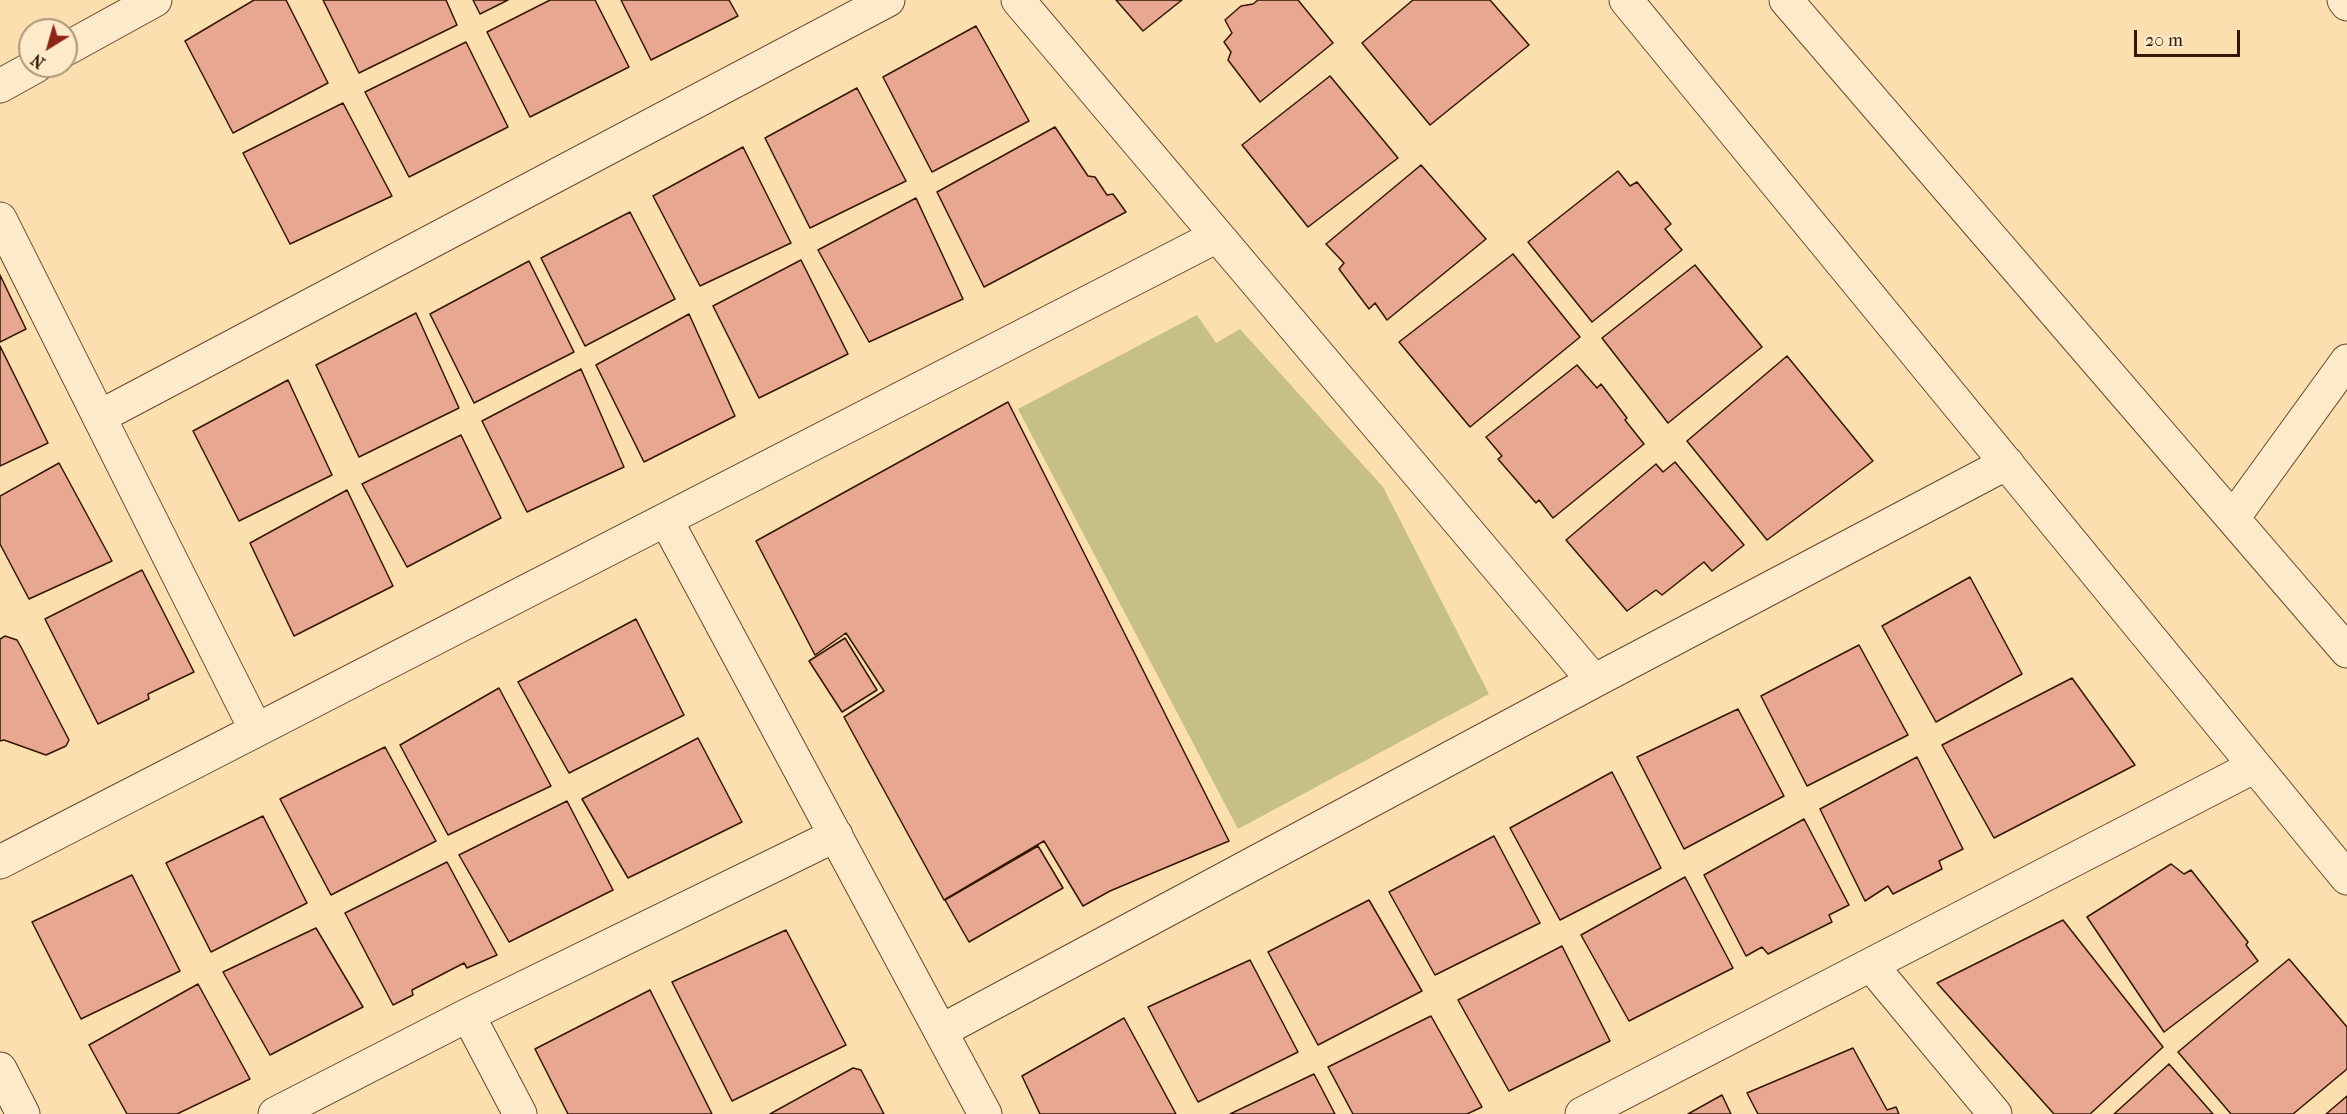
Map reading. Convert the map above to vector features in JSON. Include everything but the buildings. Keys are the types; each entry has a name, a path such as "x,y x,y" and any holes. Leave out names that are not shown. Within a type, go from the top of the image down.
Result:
{"street":[{"path":"78,43 155,0"},
{"path":"99,417 888,0"},
{"path":"1018,0 1594,681"},
{"path":"1626,0 2347,878"},
{"path":"1786,0 2347,651"},
{"path":"2344,0 2347,4"},
{"path":"0,86 18,76"},
{"path":"0,219 256,730"},
{"path":"0,862 1217,236"},
{"path":"2232,518 2347,361"},
{"path":"941,1031 1594,681 2007,464"},
{"path":"666,520 986,1114"},
{"path":"1582,1114 2255,766"},
{"path":"275,1114 468,1015 836,835"},
{"path":"1871,965 1995,1114"},
{"path":"468,1015 520,1114"},
{"path":"0,1069 23,1114"}],"shaded area":[{"path":"1197,315 1216,343 1240,329 1383,487 1489,694 1238,829 1018,409"}]}
